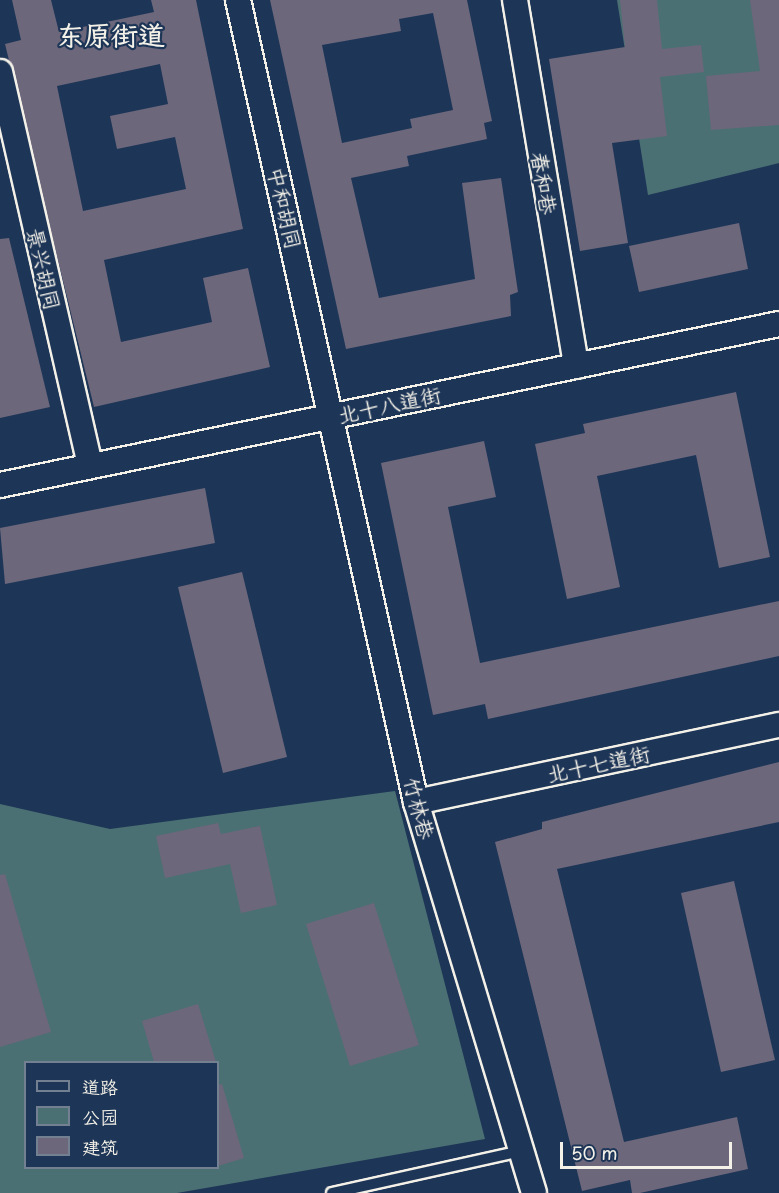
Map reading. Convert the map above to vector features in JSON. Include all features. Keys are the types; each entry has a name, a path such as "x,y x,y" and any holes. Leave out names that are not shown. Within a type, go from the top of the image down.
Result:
{"street":[{"name":"中和胡同","path":"238,0 333,416"},
{"name":"春和巷","path":"515,0 576,366"},
{"name":"景兴胡同","path":"0,72 90,466"},
{"name":"北十八道街","path":"0,485 779,324"},
{"name":"竹林巷","path":"333,416 416,802 534,1193"},
{"name":"北十七道街","path":"416,802 779,724"}],"lane":[{"path":"332,1193 522,1151"}],"green space":[{"path":"617,0 779,0 779,163 648,195"},
{"path":"395,791 485,1139 177,1193 0,1193 0,804 110,829"}],"building":[{"path":"12,0 51,0 59,32 154,12 151,0 196,0 243,229 104,260 121,342 212,322 203,278 248,268 270,367 94,407 5,44 21,40","holes":["160,64 168,104 110,116 117,149 175,137 186,189 83,211 57,86"]},
{"path":"270,0 467,0 492,121 484,123 487,139 407,156 409,166 351,178 379,298 475,279 462,183 501,178 518,292 510,295 511,316 346,349","holes":["433,13 453,110 410,119 412,128 342,143 322,45 401,31 399,19"]},
{"path":"620,0 657,0 662,49 701,45 704,72 660,77 667,136 612,143 628,243 580,251 549,59 625,47"},
{"path":"750,0 779,0 779,125 711,130 706,76 760,71"},
{"path":"739,223 748,269 639,292 629,246"},
{"path":"9,238 50,407 0,418 0,239"},
{"path":"736,392 770,557 719,568 696,455 597,476 620,587 567,599 535,444 585,433 583,424"},
{"path":"484,441 496,497 448,507 480,663 779,601 779,656 488,719 485,704 433,715 381,463"},
{"path":"205,488 215,543 5,584 0,528"},
{"path":"242,572 287,757 223,773 178,587"},
{"path":"779,762 779,822 557,869 624,1142 737,1117 748,1169 640,1193 632,1193 630,1180 582,1191 495,842 542,829 542,822"},
{"path":"218,823 221,834 260,826 277,905 241,913 230,864 165,878 156,836"},
{"path":"5,874 51,1032 0,1047 0,875"},
{"path":"734,881 775,1060 721,1072 681,893"},
{"path":"374,903 419,1045 350,1066 306,924"},
{"path":"198,1004 216,1061 154,1061 142,1021"},
{"path":"222,1084 244,1158 219,1166 219,1085"}],"district":[{"name":"东原街道","path":"111,34"}]}
